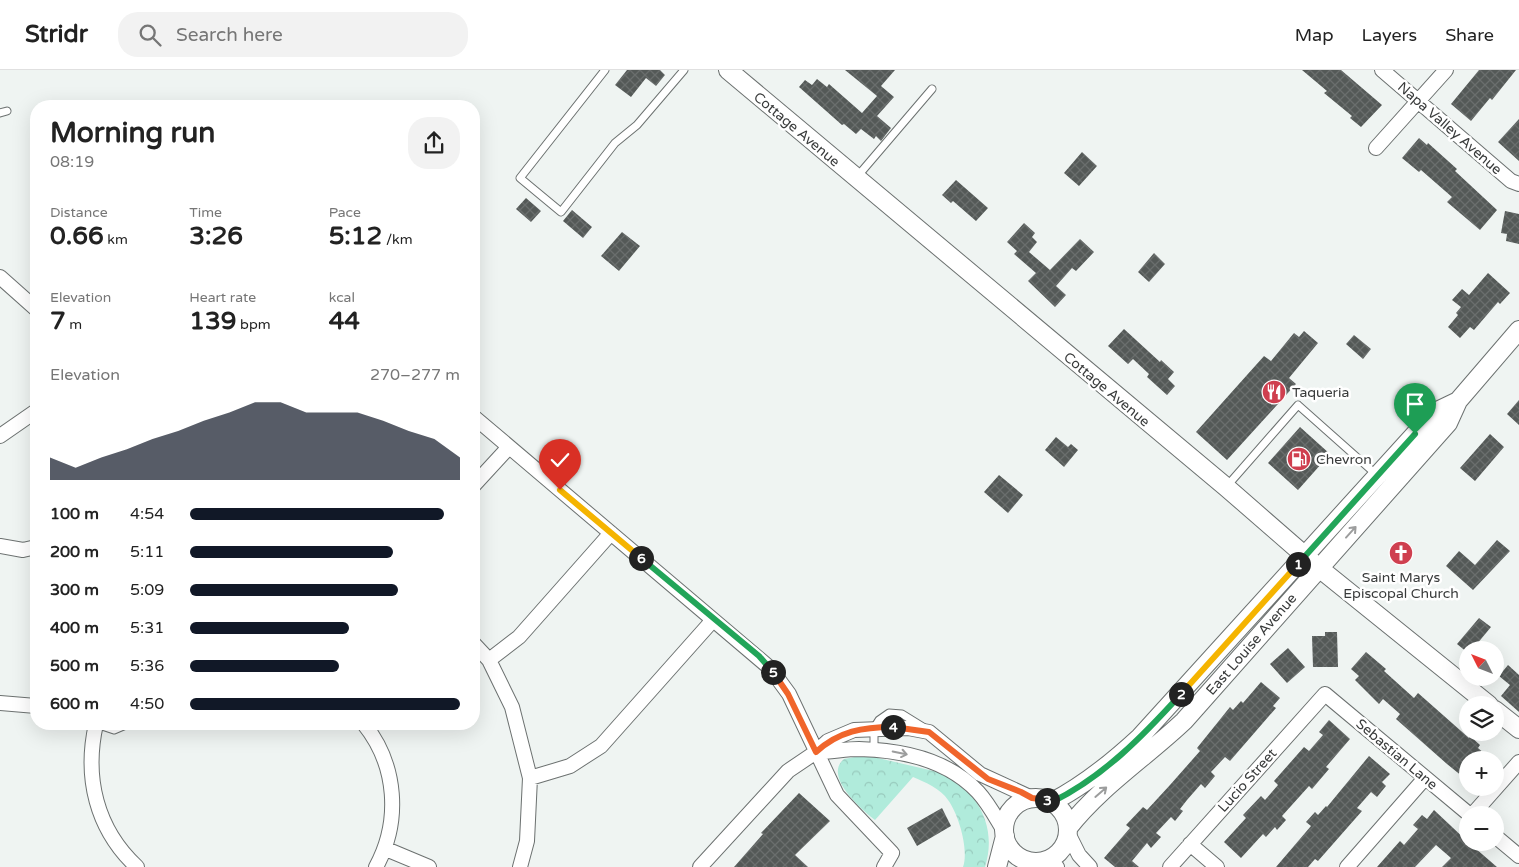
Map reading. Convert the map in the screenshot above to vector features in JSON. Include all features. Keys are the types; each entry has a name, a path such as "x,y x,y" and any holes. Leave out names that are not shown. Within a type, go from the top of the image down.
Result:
{"street":[{"name":"Cottage Avenue","path":"728,70 1226,487 1304,556 1479,696"},
{"name":"Napa Valley Avenue","path":"1382,70 1511,181 1519,184"},
{"path":"1376,148 1446,70"},
{"path":"0,277 30,304"},
{"name":"East Louise Avenue","path":"1004,833 1015,854 1031,862 1043,864 1061,850 1068,830 1096,796 1150,754 1184,721 1448,423 1458,401 1519,330"},
{"name":"East Louise Avenue","path":"1052,802 1074,791 1093,778 1140,737 1435,412 1458,401"},
{"path":"0,436 30,416"},
{"path":"480,422 713,620 759,656 781,682 837,795 892,853 884,867"},
{"path":"480,478 509,447"},
{"path":"489,660 519,637 611,534"},
{"path":"0,546 23,550 30,548"},
{"path":"530,778 570,766 601,746 713,620"},
{"path":"480,650 489,660 512,707 530,778 527,841 520,867"},
{"name":"Sebastian Lane","path":"1325,694 1460,806"},
{"name":"Lucio Street","path":"1170,867 1325,694"},
{"path":"0,703 30,706"},
{"path":"1504,717 1519,729"},
{"path":"700,867 775,783 828,741 842,734 874,728 908,728 929,732 980,774 1032,798 1052,802 1063,813 1079,855 1090,867"},
{"path":"94,730 90,762 95,800 110,835 135,867"},
{"path":"369,730 373,734 389,772 393,800 386,849 376,867"},
{"path":"816,752 874,750 909,755 953,771 979,793 1004,833"},
{"path":"1479,806 1519,762"},
{"path":"1347,867 1425,778"},
{"path":"997,867 1009,813 1023,801 1032,798"},
{"path":"1190,844 1217,867"},
{"path":"1504,844 1519,856"},
{"path":"386,849 429,867"}],"lane":[{"path":"605,70 520,178 561,212 615,143 637,125 684,70"},
{"path":"856,179 932,89"},
{"path":"1226,487 1298,405 1378,476"},
{"path":"874,728 874,750"}],"green space":[{"path":"865,755 938,772 964,788 981,810 986,823 989,837 985,867 963,867 965,860 964,842 956,814 945,796 923,781 913,777 875,820 861,808 846,792 838,774 839,766 844,759"}],"building":[{"path":"627,70 660,70 665,75 656,86 646,78 631,97 615,85"},
{"path":"845,70 895,70 881,86 894,97 877,116 891,128 881,141 876,136 874,139 861,129 856,134 844,124 842,125 799,87 805,80 812,85 817,79 827,87 829,84 862,113 877,96"},
{"path":"1302,70 1341,70 1382,105 1361,127 1350,118 1352,116 1324,93 1327,91"},
{"path":"1479,70 1516,70 1492,100 1490,98 1471,121 1451,104"},
{"path":"1519,119 1519,161 1498,142"},
{"path":"1419,138 1427,145 1428,143 1457,169 1455,171 1497,210 1480,230 1447,202 1452,197 1421,170 1419,172 1402,158"},
{"path":"1082,152 1097,166 1079,186 1064,173"},
{"path":"956,180 988,208 976,221 953,201 951,203 942,195"},
{"path":"526,198 541,211 531,222 516,209"},
{"path":"572,210 592,227 583,238 563,221"},
{"path":"1505,211 1519,214 1519,244 1506,241 1507,234 1501,233"},
{"path":"1024,223 1035,233 1032,237 1037,242 1029,252 1050,270 1080,239 1094,252 1076,271 1072,268 1056,286 1066,295 1055,307 1028,281 1036,273 1014,254 1017,251 1007,242"},
{"path":"622,232 640,246 619,271 601,256"},
{"path":"1154,253 1165,264 1149,282 1138,272"},
{"path":"1488,273 1510,293 1500,304 1498,302 1474,330 1470,327 1460,338 1448,327 1458,315 1456,313 1461,307 1452,300 1462,289 1469,295"},
{"path":"1124,329 1160,362 1161,360 1174,372 1168,379 1175,386 1167,395 1147,377 1149,374 1133,359 1128,364 1108,346"},
{"path":"1304,331 1318,343 1289,378 1296,384 1227,460 1196,432 1264,356 1271,361 1294,333 1299,337"},
{"path":"1354,335 1371,349 1363,359 1346,344"},
{"path":"1519,400 1519,425 1507,414"},
{"name":"Chevron","path":"1300,427 1330,454 1298,490 1268,463"},
{"path":"1490,434 1504,447 1475,481 1460,468"},
{"path":"1056,437 1068,447 1071,444 1078,450 1064,467 1045,450"},
{"path":"999,475 1023,495 1008,513 984,492"},
{"path":"1497,540 1510,551 1473,590 1446,566 1459,551 1475,565"},
{"path":"1479,618 1491,627 1479,641 1460,641"},
{"path":"1325,632 1337,632 1338,667 1313,667 1312,636 1325,636"},
{"path":"1288,648 1305,667 1287,683 1270,664"},
{"path":"1366,652 1386,669 1384,671 1414,698 1418,693 1459,729 1459,741 1476,741 1480,745 1478,748 1482,751 1459,751 1459,774 1396,719 1400,714 1383,699 1379,704 1355,680 1359,676 1351,669"},
{"path":"1508,665 1519,675 1519,712 1504,699 1504,696 1501,696 1510,685 1504,680 1504,670"},
{"path":"1261,682 1280,698 1273,706 1276,708 1230,761 1225,757 1211,772 1215,776 1205,788 1201,784 1180,809 1183,811 1175,821 1171,817 1156,833 1161,837 1151,848 1147,843 1132,861 1139,867 1115,867 1104,858 1130,828 1126,825 1143,807 1147,810 1200,751 1197,748 1230,707 1233,710 1241,701 1243,703"},
{"path":"1329,720 1350,739 1326,767 1329,769 1312,789 1309,786 1282,816 1286,820 1277,830 1275,827 1266,837 1263,834 1241,858 1224,842 1246,818 1243,815 1261,796 1265,800 1278,785 1274,781 1304,747 1309,751 1323,735 1319,732"},
{"path":"1369,756 1390,774 1382,782 1386,786 1377,797 1371,792 1357,808 1362,811 1318,861 1315,859 1308,867 1276,867 1311,826 1306,822 1315,812 1318,815 1327,807"},
{"path":"799,793 830,821 795,855 808,867 734,867 763,834 761,833"},
{"path":"942,808 951,826 917,846 907,828"},
{"path":"1434,810 1459,834 1459,851 1478,851 1497,867 1442,867 1451,858 1436,845 1415,867 1377,867 1400,841 1404,845 1418,829 1413,825 1422,815 1427,819"}],"place":[{"name":"Taqueria","path":"1274,392"},
{"name":"Chevron","path":"1299,459"},
{"name":"Saint Marys Episcopal Church","path":"1401,553"}],"route":[{"path":"560,490 713,620 759,656 781,682 816,752 828,741 854,730 887,727 918,729 929,732 941,740 972,768 988,779 1032,798 1052,802 1074,791 1093,778 1160,717 1415,434"}]}
